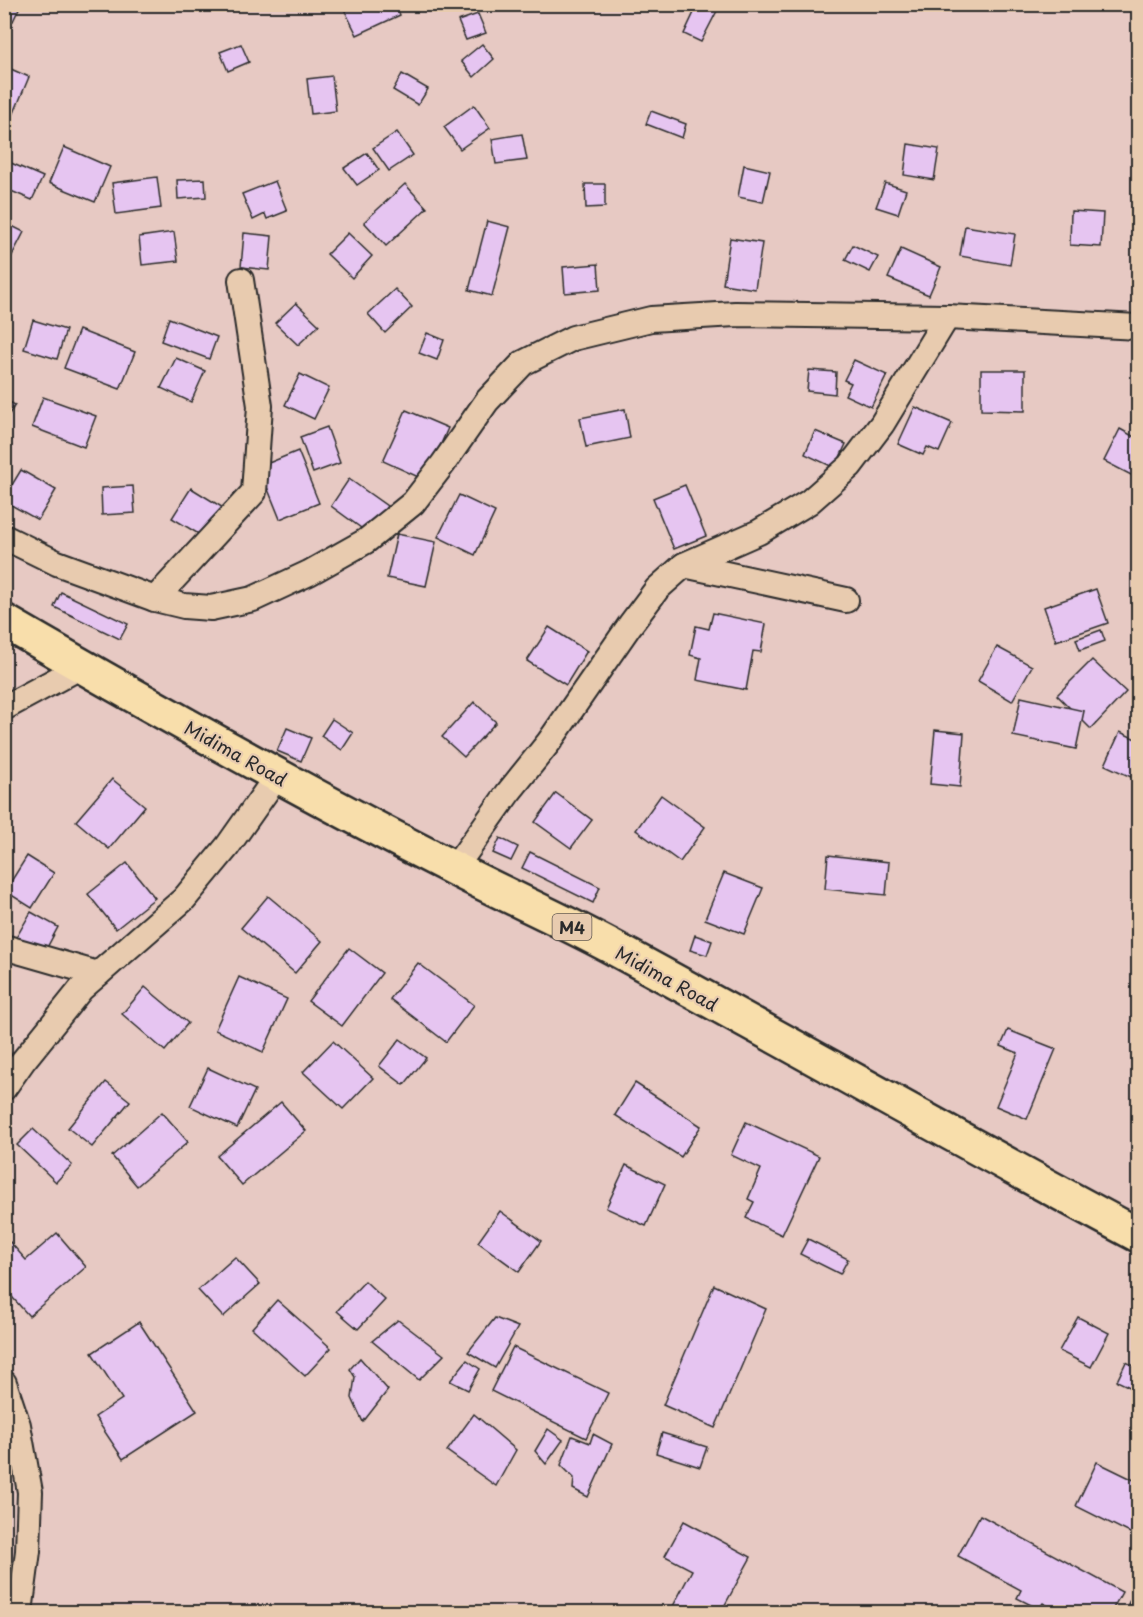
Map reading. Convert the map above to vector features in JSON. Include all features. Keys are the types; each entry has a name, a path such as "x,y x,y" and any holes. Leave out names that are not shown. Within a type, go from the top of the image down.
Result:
{"main road":[{"name":"Midima Road","path":"4,621 277,776 454,869 606,944 1020,1173 1138,1234"}],"street":[{"path":"155,599 254,492 260,406 241,280"},
{"path":"4,537 57,562 155,599 184,606 211,608 253,598 309,573 366,542 413,503 487,401 523,363 573,338 651,319 735,314 947,317 1138,327"},
{"path":"454,869 508,793 549,742 657,589 684,565 759,531 809,502 850,466 882,424 947,317"},
{"path":"684,565 846,600"},
{"path":"4,708 82,666"},
{"path":"4,1088 81,989 184,899 227,847 277,776"},
{"path":"4,947 98,974"},
{"path":"4,1383 18,1425 30,1492 28,1551 20,1612"}],"building":[{"path":"4,4 21,4 13,21 4,17"},
{"path":"348,4 396,4 400,15 357,35 343,7"},
{"path":"698,4 720,5 701,42 684,34"},
{"path":"478,14 486,33 466,40 458,21"},
{"path":"241,44 249,62 228,71 220,52"},
{"path":"482,44 494,59 474,77 461,61"},
{"path":"4,66 29,77 4,137"},
{"path":"402,74 428,89 418,105 393,90"},
{"path":"332,76 336,111 311,114 307,79"},
{"path":"474,105 490,128 460,149 444,127"},
{"path":"651,111 686,124 682,138 646,124"},
{"path":"397,132 413,155 389,171 373,148"},
{"path":"522,134 527,160 496,164 492,139"},
{"path":"908,144 939,149 934,180 904,175"},
{"path":"64,147 110,167 95,202 49,183"},
{"path":"367,153 379,170 357,185 344,168"},
{"path":"11,163 43,177 32,200 4,188 4,178"},
{"path":"744,165 770,171 763,202 738,197"},
{"path":"157,177 161,208 116,214 112,183"},
{"path":"205,179 206,197 178,199 177,180"},
{"path":"275,181 287,211 267,219 265,214 253,220 242,194"},
{"path":"885,183 906,190 898,214 876,207"},
{"path":"405,184 427,208 386,246 364,222"},
{"path":"585,184 605,184 605,207 586,208"},
{"path":"1071,211 1103,213 1101,247 1070,245"},
{"path":"487,221 510,227 492,296 469,290"},
{"path":"4,222 24,232 4,271"},
{"path":"965,226 1015,234 1010,265 960,256"},
{"path":"174,232 178,261 142,265 139,237"},
{"path":"244,233 272,236 269,270 241,267"},
{"path":"348,233 372,256 352,278 327,254"},
{"path":"730,238 762,243 755,289 723,284"},
{"path":"853,245 878,257 870,272 845,260"},
{"path":"901,249 941,267 929,295 888,278"},
{"path":"598,264 600,290 565,293 563,267"},
{"path":"395,289 412,307 385,333 368,314"},
{"path":"296,303 319,325 298,345 275,323"},
{"path":"169,318 217,337 209,359 161,341"},
{"path":"33,320 66,330 57,359 24,349"},
{"path":"79,330 135,352 120,389 64,368"},
{"path":"427,333 444,340 437,360 419,353"},
{"path":"176,358 205,371 191,402 161,388"},
{"path":"854,360 887,375 871,407 845,395 851,383 844,380"},
{"path":"809,370 836,372 835,394 807,391"},
{"path":"981,370 1025,370 1025,411 981,410"},
{"path":"300,374 329,388 314,419 285,405"},
{"path":"43,397 96,416 84,447 32,427"},
{"path":"4,399 15,405 4,422"},
{"path":"915,407 952,423 939,452 927,447 923,455 898,444"},
{"path":"625,409 630,438 586,447 580,418"},
{"path":"406,410 448,428 425,480 383,461"},
{"path":"327,427 340,463 313,473 300,437"},
{"path":"1120,429 1138,439 1137,478 1104,461"},
{"path":"815,431 846,444 835,468 805,454"},
{"path":"298,451 319,503 280,519 259,467"},
{"path":"21,470 56,490 38,520 4,501"},
{"path":"349,479 387,506 368,533 331,506"},
{"path":"685,485 706,536 674,549 653,498"},
{"path":"133,486 135,513 102,515 101,488"},
{"path":"191,488 225,509 207,539 172,518"},
{"path":"459,495 495,512 475,555 438,537"},
{"path":"397,534 436,542 426,586 387,578"},
{"path":"1096,589 1108,623 1056,641 1044,607"},
{"path":"61,592 128,624 120,639 54,607"},
{"path":"713,613 766,624 761,652 753,651 746,690 697,680 701,658 690,655 696,626 709,629"},
{"path":"549,627 587,651 566,685 527,661"},
{"path":"1101,630 1105,641 1080,650 1076,639"},
{"path":"997,647 1032,666 1012,701 978,681"},
{"path":"1092,660 1126,692 1091,729 1057,695"},
{"path":"1021,697 1084,711 1076,749 1013,736"},
{"path":"474,702 496,722 464,757 442,737"},
{"path":"332,719 353,733 342,750 321,736"},
{"path":"287,728 311,738 301,761 277,751"},
{"path":"935,730 964,733 960,787 930,784"},
{"path":"1120,732 1138,740 1138,761 1131,777 1105,765"},
{"path":"112,779 145,806 109,849 76,821"},
{"path":"556,793 592,820 571,848 535,822"},
{"path":"661,795 705,827 680,862 636,830"},
{"path":"500,838 518,847 511,861 493,853"},
{"path":"530,852 600,887 593,903 522,868"},
{"path":"828,855 889,862 886,895 825,889"},
{"path":"27,856 54,873 32,908 5,891"},
{"path":"127,863 155,898 116,929 88,894"},
{"path":"724,873 763,888 744,934 705,919"},
{"path":"268,896 322,941 295,973 241,928"},
{"path":"31,912 58,927 44,953 16,938"},
{"path":"695,935 712,941 707,955 690,950"},
{"path":"349,948 382,973 342,1026 308,1001"},
{"path":"418,963 474,1005 446,1042 390,999"},
{"path":"239,977 287,999 263,1052 215,1030"},
{"path":"145,987 188,1023 165,1051 122,1014"},
{"path":"1008,1030 1056,1049 1027,1119 996,1106 1018,1053 1001,1046"},
{"path":"400,1039 426,1058 404,1085 379,1066"},
{"path":"333,1041 373,1078 343,1109 303,1072"},
{"path":"208,1068 255,1090 237,1128 190,1106"},
{"path":"106,1082 130,1101 92,1147 68,1128"},
{"path":"635,1083 701,1126 681,1157 615,1115"},
{"path":"281,1102 306,1131 242,1185 217,1156"},
{"path":"162,1112 188,1142 137,1186 112,1156"},
{"path":"746,1122 819,1156 782,1235 746,1218 754,1202 748,1199 761,1169 731,1155"},
{"path":"33,1129 72,1165 56,1182 17,1145"},
{"path":"626,1165 665,1184 646,1226 606,1208"},
{"path":"500,1211 541,1241 519,1272 478,1242"},
{"path":"57,1233 86,1267 29,1316 4,1288 4,1247 10,1242 26,1260"},
{"path":"808,1239 848,1259 840,1274 800,1254"},
{"path":"235,1257 260,1284 223,1317 198,1290"},
{"path":"365,1281 385,1300 358,1329 337,1311"},
{"path":"714,1285 766,1309 715,1428 663,1405"},
{"path":"277,1300 331,1348 305,1376 252,1328"},
{"path":"1078,1317 1109,1333 1091,1367 1059,1351"},
{"path":"495,1318 518,1327 495,1368 468,1352"},
{"path":"398,1320 444,1355 419,1380 372,1341"},
{"path":"139,1322 197,1411 123,1459 95,1417 122,1399 92,1353"},
{"path":"513,1347 608,1393 586,1438 491,1391"},
{"path":"360,1358 388,1390 363,1422 352,1398 355,1377 350,1369"},
{"path":"467,1360 480,1369 468,1390 450,1381"},
{"path":"1126,1362 1138,1368 1138,1391 1117,1381"},
{"path":"474,1414 516,1450 496,1486 447,1451"},
{"path":"548,1429 563,1440 546,1464 535,1451"},
{"path":"662,1433 707,1447 700,1467 656,1453"},
{"path":"593,1434 612,1444 588,1497 573,1489 574,1478 561,1465 572,1436 590,1443"},
{"path":"1097,1462 1138,1482 1138,1537 1076,1506"},
{"path":"980,1515 1122,1592 1111,1612 1059,1612 1043,1603 1039,1609 1017,1598 1021,1590 958,1556"},
{"path":"684,1521 751,1557 721,1612 670,1612 692,1570 665,1556"},
{"path":"1138,1584 1138,1609 1128,1604"}]}
